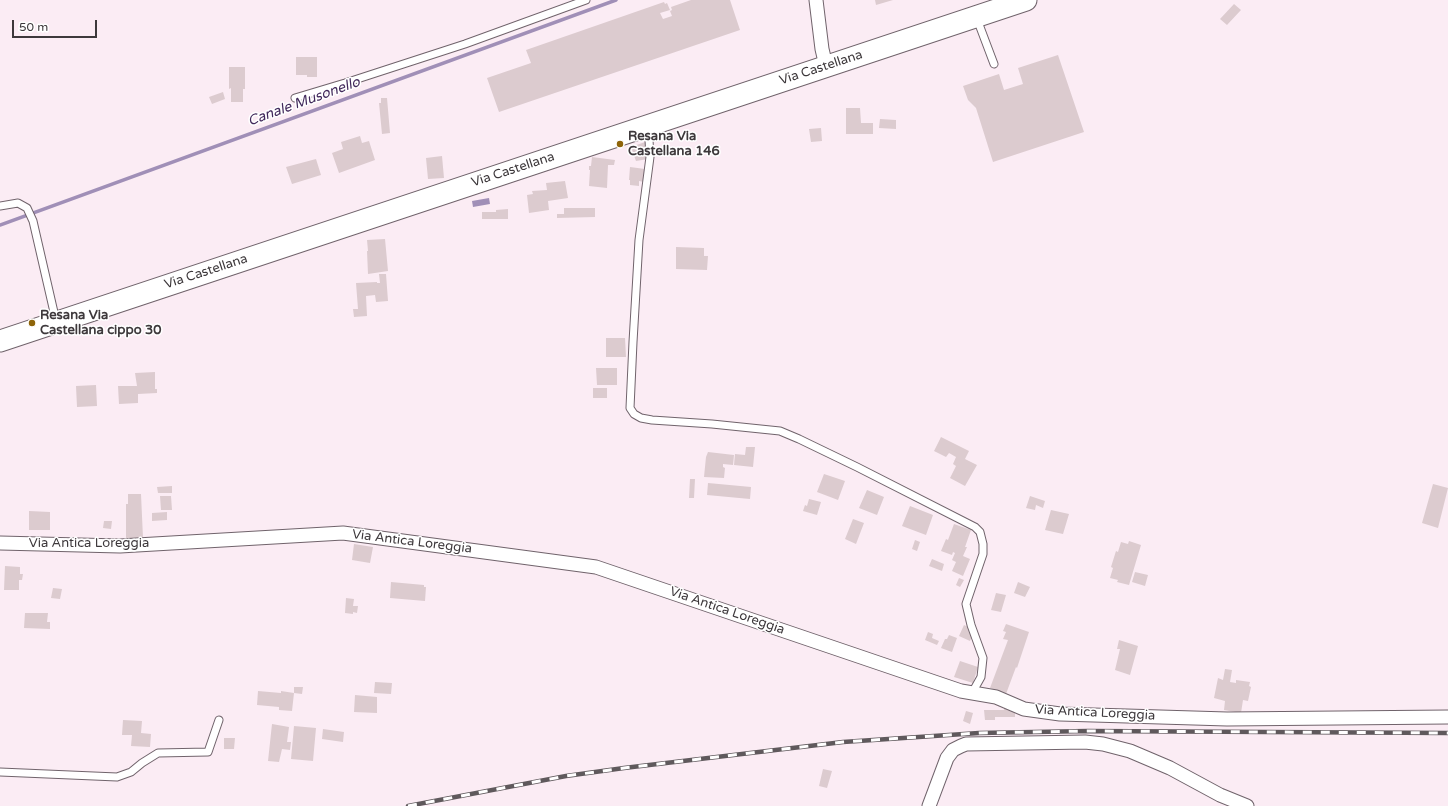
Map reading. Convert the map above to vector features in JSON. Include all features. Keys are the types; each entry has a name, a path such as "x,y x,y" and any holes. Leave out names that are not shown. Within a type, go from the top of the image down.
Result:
{"main road":[{"name":"Via Castellana","path":"0,341 1026,0"}],"street":[{"path":"816,0 822,49 826,66"},
{"name":"Via Antica Loreggia","path":"0,543 120,546 343,533 596,566 960,691 996,697 1024,709 1060,714 1227,719 1448,717"},
{"path":"929,806 947,758 953,750 961,746 966,744 1085,742 1103,744 1130,751 1170,768 1220,795 1248,806"}],"lane":[{"path":"295,98 458,46 586,0"},
{"path":"976,17 994,64"},
{"path":"644,127 649,140 650,157 639,240 632,342 630,408 634,414 642,418 652,420 780,431 857,467 975,527 980,532 983,544 983,554 966,604 970,625 983,658 981,677 972,693"},
{"path":"0,206 18,203 27,208 33,221 56,322"},
{"path":"0,772 117,777 131,772 158,753 208,752 219,720"}],"shaded area":[{"path":"489,198 490,204 473,207 472,201"}],"building":[{"path":"691,0 730,0 740,30 499,112 487,78 531,63 526,50 664,2 665,4 667,3 670,10 660,13 663,19 672,16 670,11 672,10 671,7"},
{"path":"875,0 893,0 876,5"},
{"path":"1234,4 1241,10 1227,25 1220,19"},
{"path":"1058,55 1084,132 993,162 976,108 968,100 963,86 999,74 1004,90 1023,84 1018,68"},
{"path":"296,57 317,57 317,77 296,75"},
{"path":"229,67 245,67 245,89 243,89 243,102 231,102 231,88 229,89"},
{"path":"223,92 225,99 212,104 209,97"},
{"path":"381,98 387,98 390,133 382,134 379,103 381,103"},
{"path":"846,108 860,108 861,123 873,123 873,134 846,134"},
{"path":"880,119 896,120 896,129 879,128"},
{"path":"821,128 822,141 811,142 809,129"},
{"path":"360,136 362,143 369,141 375,160 339,173 332,153 343,149 341,142"},
{"path":"645,142 648,152 648,159 636,161 631,147"},
{"path":"442,156 444,178 428,179 426,158"},
{"path":"592,157 615,160 614,165 608,165 607,188 589,186 589,166 591,166"},
{"path":"316,159 321,175 292,184 286,167"},
{"path":"630,167 645,169 644,182 639,181 639,186 630,185"},
{"path":"565,181 568,198 548,201 549,210 529,213 527,195 533,194 532,191 547,190 546,183"},
{"path":"564,208 595,208 595,217 557,218 557,214 564,214"},
{"path":"508,209 508,219 482,219 482,212 496,212 496,210"},
{"path":"385,239 388,271 368,274 367,240"},
{"path":"676,247 704,248 704,256 708,256 707,270 676,269"},
{"path":"379,274 386,274 388,301 376,302 375,295 366,296 367,316 354,317 353,309 358,309 356,283 380,283"},
{"path":"606,338 625,338 626,357 606,357"},
{"path":"596,368 617,368 617,385 597,385"},
{"path":"155,372 155,389 157,389 157,393 138,394 138,403 119,404 118,386 137,386 135,373"},
{"path":"96,385 97,406 77,407 76,386"},
{"path":"593,388 607,388 607,398 593,398"},
{"path":"941,437 969,451 965,459 977,465 965,486 950,478 956,466 953,464 956,457 949,453 946,457 934,451"},
{"path":"746,447 755,447 753,467 734,465 735,454 745,455"},
{"path":"708,452 734,455 733,465 723,464 723,467 725,468 724,478 704,477"},
{"path":"824,474 845,481 838,500 817,492"},
{"path":"690,479 695,479 694,498 689,498"},
{"path":"708,483 751,487 750,499 707,495"},
{"path":"1433,484 1448,488 1438,528 1422,523"},
{"path":"172,486 172,493 158,493 157,487"},
{"path":"867,490 884,497 877,515 859,508"},
{"path":"128,494 141,494 143,538 126,539 126,504 128,504"},
{"path":"160,496 171,496 172,510 161,510"},
{"path":"1030,496 1045,501 1043,508 1036,505 1035,510 1026,508"},
{"path":"809,499 821,502 817,515 803,511 805,505 807,506"},
{"path":"910,506 933,515 926,535 902,526"},
{"path":"1051,510 1069,514 1063,534 1045,530"},
{"path":"29,511 50,512 50,530 29,530"},
{"path":"167,512 167,520 152,521 152,513"},
{"path":"853,519 864,523 856,544 845,539"},
{"path":"104,521 112,521 111,529 103,528"},
{"path":"954,524 971,530 963,556 970,559 963,576 952,571 956,562 952,560 955,553 953,552 952,555 941,551 946,539 948,540"},
{"path":"915,540 920,542 917,551 912,549"},
{"path":"1129,541 1141,545 1129,585 1117,582 1118,580 1110,578 1113,568 1111,567 1116,551 1118,552 1121,542 1128,544"},
{"path":"354,544 373,547 370,563 352,560"},
{"path":"932,559 944,564 942,571 929,566"},
{"path":"5,566 20,567 20,574 23,574 22,580 19,580 19,590 4,590"},
{"path":"1135,572 1148,575 1145,586 1132,582"},
{"path":"959,578 964,580 960,587 956,585"},
{"path":"391,582 424,585 424,587 426,587 425,601 390,598"},
{"path":"1018,582 1030,587 1025,597 1014,593"},
{"path":"53,588 62,589 60,599 51,598"},
{"path":"996,593 1006,595 1001,612 991,610"},
{"path":"346,598 354,599 353,606 358,606 357,613 345,613"},
{"path":"25,613 48,613 47,622 50,622 50,629 24,628"},
{"path":"1006,624 1029,632 1017,668 1016,667 1006,694 990,688 1008,640 1003,639 1006,632 1003,631"},
{"path":"964,625 972,629 973,634 970,641 959,636"},
{"path":"928,632 933,634 932,638 939,641 937,645 925,640"},
{"path":"949,635 957,638 952,652 941,648 945,639 947,639"},
{"path":"1119,640 1138,646 1130,675 1115,670 1120,649 1117,649"},
{"path":"960,661 978,667 973,683 954,677"},
{"path":"1225,669 1232,670 1230,682 1236,683 1236,680 1250,682 1249,686 1251,687 1248,701 1243,700 1241,713 1224,710 1225,701 1214,698 1218,678 1223,680"},
{"path":"375,682 392,683 391,694 374,693"},
{"path":"294,687 303,687 302,694 294,693"},
{"path":"258,691 281,693 281,691 294,693 292,711 279,710 279,707 257,705"},
{"path":"355,695 377,697 377,713 354,712"},
{"path":"1004,707 1015,707 1015,717 995,717 995,720 985,720 984,710 1004,710"},
{"path":"966,711 973,713 970,724 963,721"},
{"path":"123,720 142,721 141,733 151,734 150,747 131,746 132,735 122,735"},
{"path":"272,724 289,727 287,742 291,742 290,750 282,749 279,762 268,761"},
{"path":"294,726 316,728 313,761 291,759"},
{"path":"323,729 344,732 343,742 322,739"},
{"path":"224,738 235,738 234,749 224,749"},
{"path":"823,769 832,771 827,788 819,786"}],"waterway":[{"name":"Canale Musonello","path":"0,225 616,0"}],"railway":[{"path":"408,806 566,776 843,742 979,733 1088,731 1448,733"}],"place":[{"name":"Resana Via Castellana 146","path":"620,144"},
{"name":"Resana Via Castellana cippo 30","path":"32,323"}]}
